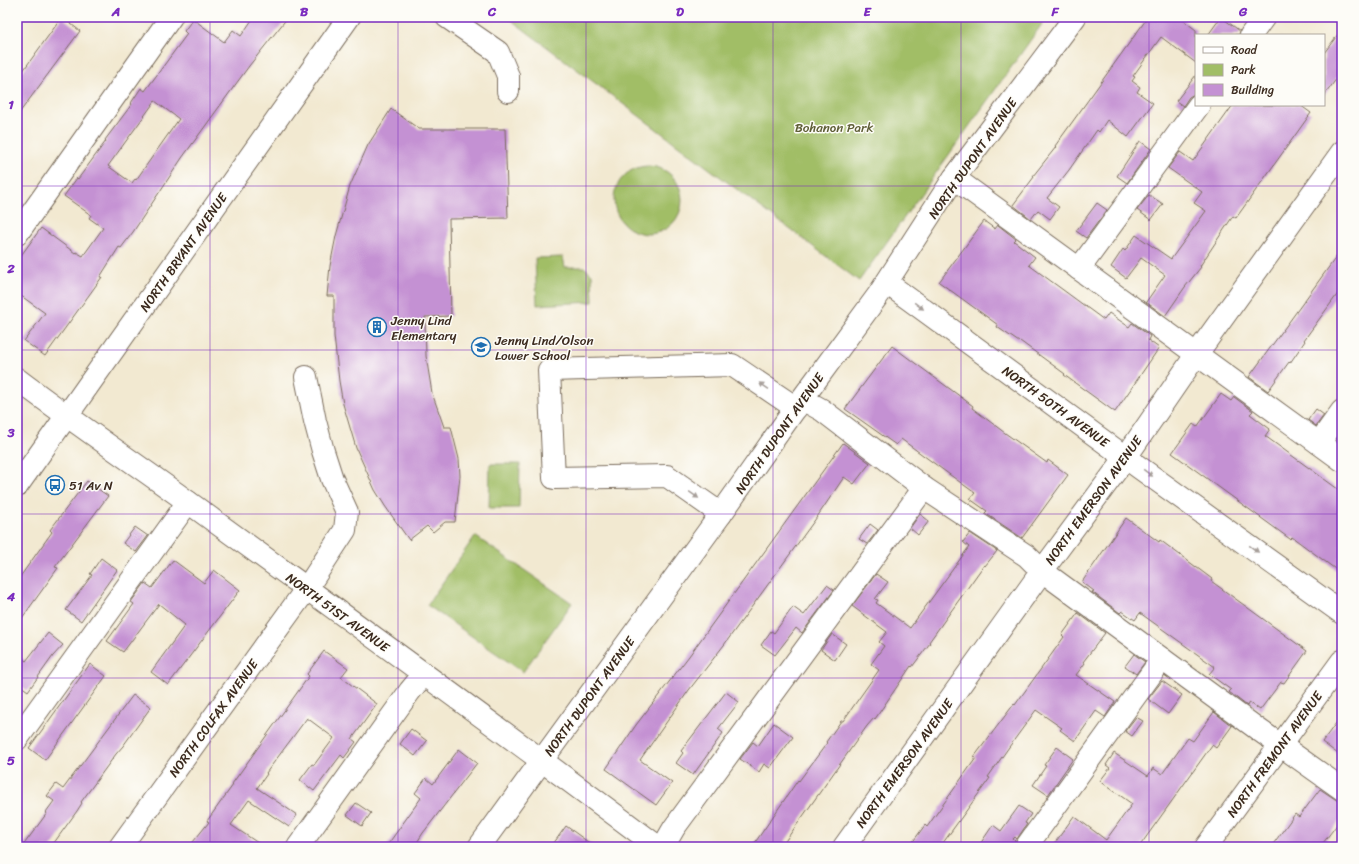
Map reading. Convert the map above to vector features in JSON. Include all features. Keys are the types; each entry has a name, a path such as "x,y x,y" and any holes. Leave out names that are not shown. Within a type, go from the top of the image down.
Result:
{"street":[{"path":"17,234 171,17"},
{"name":"NORTH BRYANT AVENUE","path":"17,486 349,17"},
{"path":"447,17 498,52 508,76 508,91"},
{"name":"NORTH DUPONT AVENUE","path":"479,847 887,283 954,178 1075,17"},
{"path":"1252,34 1264,17"},
{"path":"1079,269 1198,106"},
{"name":"NORTH EMERSON AVENUE","path":"844,847 1042,571 1126,457 1196,355 1342,152"},
{"path":"954,178 1342,460"},
{"name":"NORTH 50TH AVENUE","path":"887,283 1342,613"},
{"path":"721,514 667,476 554,478 549,370 732,365 799,404 822,410 924,488 1027,556 1042,571 1342,789"},
{"name":"NORTH COLFAX AVENUE","path":"120,847 307,588 345,530 347,512 332,479 323,451 306,376"},
{"name":"NORTH 51ST AVENUE","path":"17,379 307,588 658,847"},
{"path":"1319,443 1342,411"},
{"path":"663,847 674,828 924,488"},
{"path":"17,739 188,502"},
{"path":"1026,847 1162,659"},
{"name":"NORTH FREMONT AVENUE","path":"1206,847 1342,661"},
{"path":"298,847 410,691 424,674"}],"green space":[{"name":"Bohanon Park","path":"507,17 1047,17 859,281"},
{"path":"648,166 661,169 672,176 679,187 682,200 679,213 672,224 661,231 648,234 635,231 624,224 617,213 614,200 617,187 624,176 635,169"},
{"path":"563,257 565,267 584,267 592,274 593,302 537,305 535,258"},
{"path":"490,464 520,464 519,508 489,508"},
{"path":"475,536 572,603 523,672 427,605"}],"building":[{"path":"62,17 80,31 17,116 17,79"},
{"path":"254,17 288,17 249,66 182,158 133,232 121,248 119,247 100,277 102,277 45,356 24,341 45,313 17,293 17,261 41,228 75,253 76,252 83,256 103,228 89,218 91,215 64,196 106,141 105,140 132,104 131,103 141,88 145,91 187,34 184,31 193,19 224,42 233,30 241,36","holes":["155,101 179,119 136,180 135,179 132,183 108,166"]},
{"path":"1148,17 1179,17 1196,30 1195,62 1161,37 1133,76 1135,77 1132,81 1140,87 1137,92 1153,103 1128,137 1107,120 1099,132 1097,130 1047,198 1059,207 1050,219 1038,210 1031,219 1013,205 1034,177 1033,176 1056,147 1055,146"},
{"path":"1221,17 1240,31 1239,34 1209,34"},
{"path":"1342,29 1342,71 1325,95 1325,52"},
{"path":"1195,76 1195,94 1189,97 1183,106 1176,101"},
{"path":"1232,106 1301,106 1311,113 1236,218 1233,216 1200,266 1201,267 1165,316 1146,302 1165,275 1141,258 1126,278 1111,267 1123,249 1125,251 1136,235 1171,259 1206,211 1194,203 1202,192 1168,168 1180,152 1193,161"},
{"name":"Jenny Lind Elementary","path":"391,109 419,129 505,129 508,218 449,219 451,316 425,317 426,356 432,393 444,427 451,427 459,459 460,476 455,522 445,522 433,532 427,526 409,540 375,490 356,448 343,404 339,381 334,336 334,296 327,296 330,266 336,236 350,186 368,145"},
{"path":"1140,141 1151,149 1127,183 1117,176"},
{"path":"1149,195 1163,204 1151,220 1137,210"},
{"path":"1097,203 1107,210 1086,238 1076,231"},
{"path":"984,221 995,229 998,225 1016,239 1014,241 1035,257 1029,265 1104,320 1109,313 1129,327 1132,323 1150,336 1148,340 1159,348 1115,412 1020,341 1019,342 997,327 998,325 939,282"},
{"path":"1342,249 1342,288 1304,340 1305,341 1290,363 1289,362 1268,391 1249,377"},
{"path":"892,346 973,406 972,408 1005,433 1047,463 1048,460 1068,475 1022,538 985,513 987,511 970,499 975,493 901,439 896,445 845,409"},
{"path":"1221,394 1231,401 1234,397 1253,411 1250,414 1270,429 1265,436 1342,492 1342,574 1292,537 1290,539 1172,453 1193,424 1197,427"},
{"path":"1316,409 1324,415 1316,426 1308,420"},
{"path":"1342,432 1342,445 1336,440"},
{"path":"843,443 870,463 854,484 844,477 817,517 724,645 689,690 640,760 672,783 656,805 606,769 636,725 689,656"},
{"path":"87,481 108,496 55,567 58,568 17,625 17,581 52,532 50,530"},
{"path":"920,514 929,521 918,535 910,528"},
{"path":"1126,518 1159,542 1160,540 1212,579 1211,581 1307,651 1284,683 1281,682 1260,710 1249,702 1247,706 1229,692 1231,690 1209,674 1215,667 1140,613 1135,620 1122,611 1120,613 1092,592 1094,591 1082,582"},
{"path":"870,524 878,530 867,544 859,539"},
{"path":"135,527 148,536 136,552 123,543"},
{"path":"970,533 997,551 985,566 984,565 929,642 930,643 912,667 911,666 875,719 874,718 867,726 781,847 752,847 798,780 799,781 879,670 871,664 884,646 879,642 887,632 852,606 876,574 888,582 875,599 878,600 876,603 910,628 969,547 963,542"},
{"path":"101,558 117,570 81,621 66,610 92,575 90,574"},
{"path":"173,560 204,583 214,570 240,590 168,685 151,672 185,625 159,604 123,652 107,641 134,604 131,602 145,583 152,588"},
{"path":"827,585 834,590 802,633 796,628 775,655 761,645 771,631 774,633 793,607 804,615"},
{"path":"1078,613 1105,633 1083,662 1085,663 1076,675 1115,702 1105,717 1096,711 1075,741 1060,730 1062,728 1036,710 988,777 990,778 940,847 909,847 925,825 927,827 976,758 974,757 1014,704 1015,705 1064,637 1062,635"},
{"path":"48,633 63,645 53,656 28,691 17,683 17,655 26,661"},
{"path":"832,634 846,644 835,660 821,650"},
{"path":"324,651 348,668 341,677 377,704 352,739 356,742 344,758 341,755 314,791 300,780 312,764 314,765 334,738 307,718 266,773 267,774 257,788 297,815 289,827 249,800 231,825 264,847 189,847 209,822 207,821 309,676 307,674"},
{"path":"1134,654 1145,662 1136,674 1125,666"},
{"path":"90,664 106,676 45,760 29,748"},
{"path":"1162,681 1182,695 1168,714 1148,699"},
{"path":"726,692 739,702 718,729 723,733 693,775 676,763 683,753 681,751"},
{"path":"133,695 151,707 81,802 82,803 77,811 51,847 22,847 54,801 47,796 56,784 63,789"},
{"path":"1214,712 1232,726 1216,748 1212,745 1139,847 1052,847 1074,816 1106,840 1132,804 1100,781 1110,768 1106,765 1114,753 1148,776 1153,768 1162,774 1188,738 1193,741"},
{"path":"1342,715 1342,757 1322,742"},
{"path":"1136,717 1143,721 1132,736 1125,731"},
{"path":"774,723 793,737 770,768 764,764 759,772 740,759 753,742 758,746"},
{"path":"411,729 427,741 415,756 400,744"},
{"path":"1057,747 1073,759 1048,795 1033,785 1046,766 1044,765"},
{"path":"459,749 477,763 414,847 386,847 421,798 415,793 426,778 433,784"},
{"path":"1320,789 1342,802 1342,818 1320,847 1271,847 1295,814 1299,817"},
{"path":"356,803 371,813 362,826 347,815"},
{"path":"1019,806 1031,814 1025,823 1027,824 1017,839 1015,837 1013,839 1015,841 1014,847 978,847 993,825 1001,831"},
{"path":"566,826 595,847 551,847"}],"place":[{"name":"Jenny Lind Elementary","path":"377,327"},
{"name":"Jenny Lind/Olson Lower School","path":"481,347"},
{"name":"51 Av N","path":"55,485"}]}
